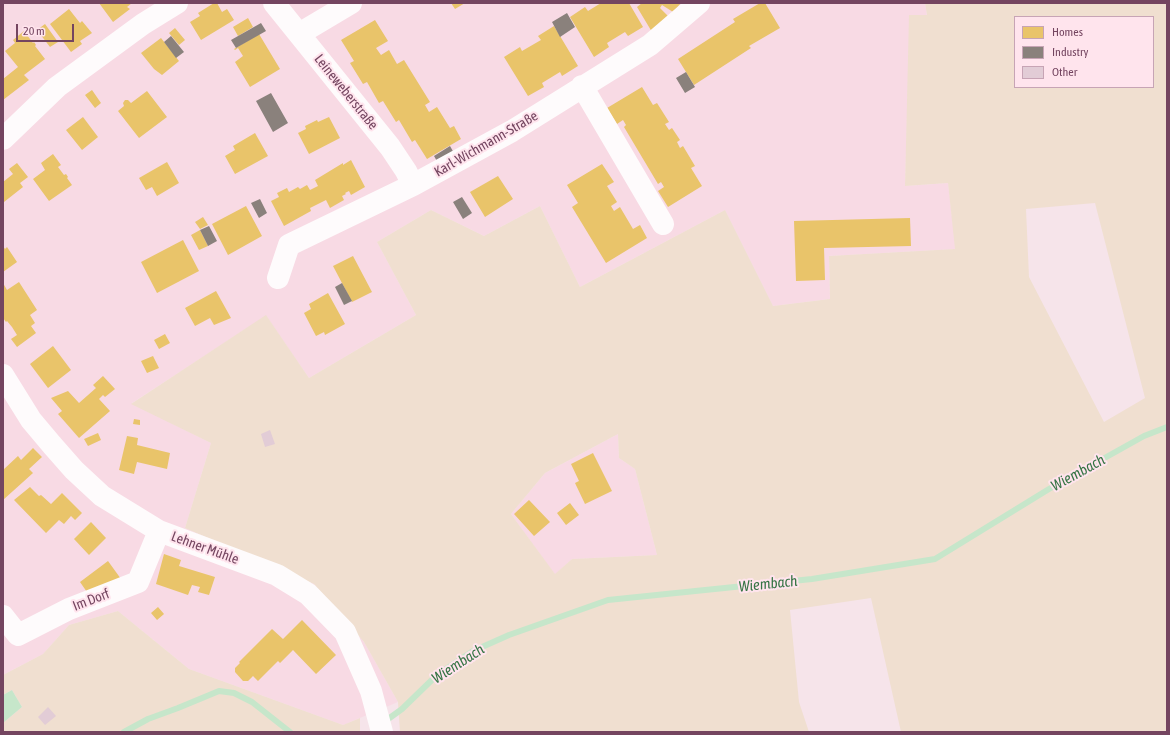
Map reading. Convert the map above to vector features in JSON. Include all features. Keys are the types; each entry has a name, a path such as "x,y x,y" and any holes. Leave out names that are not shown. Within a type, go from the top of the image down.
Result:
{"street":[{"path":"3,139 57,87 143,24 177,3"},
{"name":"Leineweberstraße","path":"274,3 390,147 414,185"},
{"path":"299,34 351,3"},
{"name":"Karl-Wichmann-Straße","path":"278,278 289,245 414,185 512,130 650,45 698,3"},
{"path":"582,86 663,224"},
{"name":"Lehner Mühle","path":"3,375 31,420 74,470 102,496 159,531 277,575 308,594 345,632 372,691 380,722"},
{"name":"Im Dorf","path":"3,616 18,635 69,609 138,582 159,531"}],"shaded area":[{"path":"3,3 925,3 927,16 910,15 905,186 948,183 956,249 829,256 830,299 773,306 725,210 580,287 540,206 484,236 431,210 377,242 416,315 309,378 266,316 132,403 211,443 185,528 314,584 364,642 398,702 343,725 189,669 118,611 69,625 43,654 3,675"},
{"path":"925,3 1167,3 1167,732 901,732 871,598 790,610 799,702 809,732 400,732 398,702 364,642 314,584 185,528 211,443 131,404 266,315 309,378 416,315 377,242 431,210 484,236 540,206 580,287 725,210 773,306 830,299 829,256 955,249 948,183 905,186 909,15 927,15","holes":["1095,203 1145,398 1104,422 1029,277 1026,209","618,434 619,458 635,469 657,555 572,559 555,574 511,514 545,473"]},
{"path":"618,434 619,458 635,469 657,555 572,559 555,575 511,514 545,473"},
{"path":"118,611 189,669 343,725 360,718 360,732 3,732 3,723 22,707 12,690 3,695 3,675 43,654 69,625"},
{"path":"12,690 22,707 3,723 3,695"}],"building: Homes":[{"path":"99,3 132,3 127,7 130,9 113,22"},
{"path":"214,3 217,3 222,12 227,9 234,20 201,40 190,22 200,16 198,13"},
{"path":"451,3 465,3 455,9"},
{"path":"601,3 629,3 643,27 628,36 625,32 607,43 609,47 594,57 570,17 585,7 588,11"},
{"path":"642,3 681,3 673,12 662,5 660,8 669,17 652,32 637,7"},
{"path":"760,3 765,3 780,28 749,46 751,48 694,85 678,59 735,22 733,19"},
{"path":"69,9 80,23 82,21 92,33 80,41 82,44 71,52 50,24"},
{"path":"248,18 253,27 238,36 233,27"},
{"path":"375,20 388,41 376,48 381,55 389,50 397,64 404,60 430,102 425,105 429,112 437,107 450,128 454,126 461,139 427,159 415,140 412,142 399,120 396,122 383,101 379,103 367,82 363,84 350,63 354,61 341,40"},
{"path":"45,24 58,42 50,47 37,30"},
{"path":"554,26 578,66 562,76 560,72 542,83 544,87 528,96 504,57 520,47 522,51 541,40 538,36"},
{"path":"175,28 185,40 179,45 169,33"},
{"path":"24,31 33,43 34,42 36,45 35,46 45,59 24,75 29,80 3,100 3,79 18,67 5,51 15,43 13,40"},
{"path":"259,34 280,69 250,87 235,62 243,56 238,48 235,50 234,49"},
{"path":"161,38 179,61 162,75 154,69 141,53"},
{"path":"642,87 653,105 657,103 669,122 665,124 669,130 672,128 680,140 677,142 680,148 683,146 695,166 691,168 702,186 668,207 658,191 664,187 661,182 658,184 624,127 626,125 623,120 617,124 607,108"},
{"path":"92,90 101,103 95,108 85,95"},
{"path":"147,91 167,117 139,138 118,111 124,106 123,103 125,100 128,100 131,103"},
{"path":"83,117 98,137 82,150 66,130"},
{"path":"329,117 340,138 309,154 298,133 306,129 305,126 317,120 318,122"},
{"path":"255,133 268,156 235,174 225,156 235,150 233,146"},
{"path":"53,154 61,165 58,167 64,175 66,174 72,185 49,201 33,179 45,170 41,163"},
{"path":"351,160 365,187 351,195 349,191 345,193 346,194 342,196 344,200 330,208 326,200 310,208 311,211 284,226 271,201 279,197 277,193 287,188 289,192 298,187 300,189 307,185 310,190 318,186 315,180 343,163 343,165"},
{"path":"167,162 179,183 157,196 152,187 146,190 139,178"},
{"path":"17,163 28,177 20,183 23,187 4,202 3,182 13,174 9,169"},
{"path":"602,164 614,182 607,186 617,202 611,206 614,211 620,207 633,229 640,225 647,238 606,263 572,207 578,203 567,185"},
{"path":"498,176 513,199 485,217 470,192"},
{"path":"246,206 262,236 228,255 212,224"},
{"path":"203,217 208,225 200,229 195,222"},
{"path":"910,218 911,246 824,248 825,280 796,281 794,221"},
{"path":"200,230 208,246 199,250 191,235"},
{"path":"183,240 199,271 157,293 141,262"},
{"path":"3,246 5,249 7,247 17,262 3,272"},
{"path":"353,256 372,292 352,302 333,266"},
{"path":"19,282 37,310 30,315 35,323 31,326 36,333 17,347 11,339 17,335 12,327 3,318 3,283 7,290"},
{"path":"216,291 231,318 214,325 210,318 195,326 185,308"},
{"path":"328,293 345,324 325,335 324,332 316,336 304,313 311,309 309,304"},
{"path":"165,334 170,343 159,349 154,340"},
{"path":"53,346 71,370 48,388 30,364"},
{"path":"153,356 159,368 147,373 141,361"},
{"path":"103,376 115,389 105,397 103,395 99,399 110,411 79,438 58,414 62,411 51,398 68,391 79,403 96,388 93,385"},
{"path":"134,419 140,420 140,425 133,424"},
{"path":"98,433 101,440 88,446 84,439"},
{"path":"127,436 138,438 137,445 170,453 167,469 137,462 134,474 119,470"},
{"path":"33,448 42,457 29,469 33,473 3,500 3,470 18,456 21,460"},
{"path":"593,453 612,491 585,504 575,483 579,481 571,464"},
{"path":"30,487 39,496 41,495 51,504 62,493 82,513 75,520 71,516 64,524 59,520 46,533 14,500"},
{"path":"529,500 550,522 534,536 514,514"},
{"path":"570,503 579,515 566,525 557,513"},
{"path":"91,522 106,538 89,555 74,539"},
{"path":"164,554 181,560 179,566 215,577 209,595 198,592 200,587 192,585 188,595 156,584"},
{"path":"108,561 121,579 89,595 80,582"},
{"path":"158,607 164,614 157,620 151,613"},
{"path":"302,620 336,655 316,674 293,650 280,663 278,661 258,681 253,676 248,681 243,681 235,672 235,668 240,663 239,662 272,629 283,639"}],"building: Industry":[{"path":"567,13 575,27 560,37 552,22"},
{"path":"261,23 266,31 236,48 231,40"},
{"path":"171,36 184,52 176,58 164,42"},
{"path":"686,72 695,87 685,93 676,78"},
{"path":"271,93 288,123 273,132 256,101"},
{"path":"450,146 454,153 438,163 434,156"},
{"path":"462,197 472,213 463,219 453,202"},
{"path":"260,199 267,213 259,218 251,203"},
{"path":"209,226 217,241 208,246 200,230"},
{"path":"342,283 352,301 344,305 335,287"}],"building: Other":[{"path":"270,430 275,444 265,447 261,434"},
{"path":"48,707 56,716 45,725 38,717"}],"waterway":[{"name":"Wiembach","path":"384,722 402,709 437,675 473,651 509,635 608,600 812,579 935,559 1049,489 1144,436 1167,427"},
{"name":"Wiembach","path":"124,732 148,719 219,691 234,693 252,702 290,732"}]}
